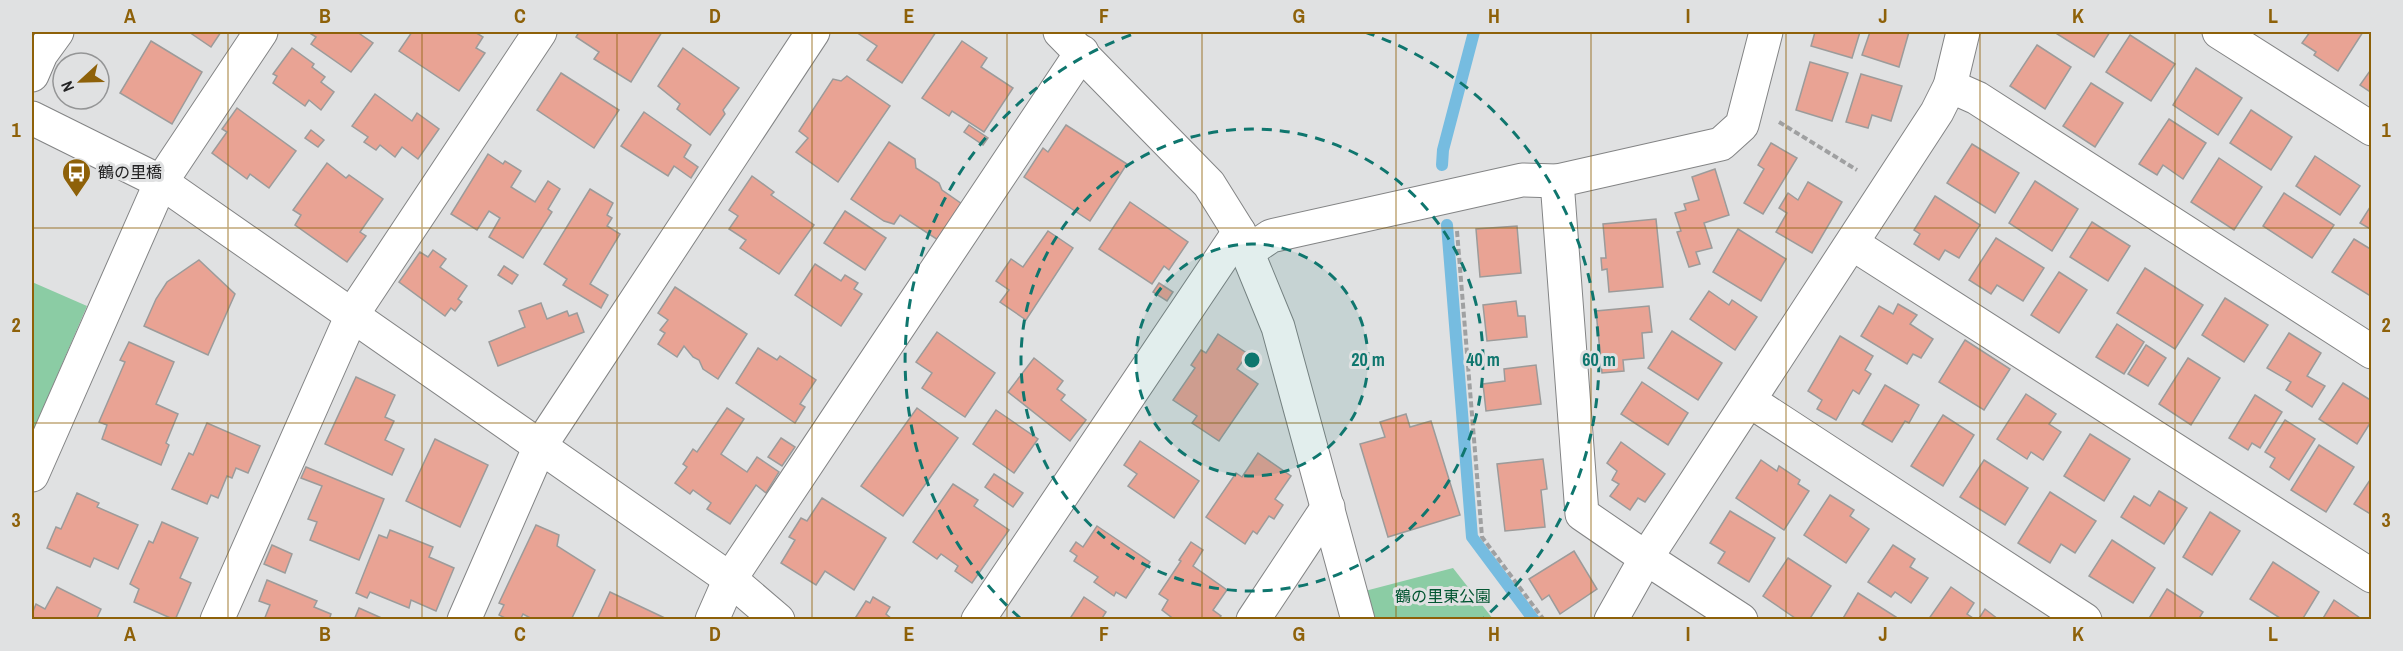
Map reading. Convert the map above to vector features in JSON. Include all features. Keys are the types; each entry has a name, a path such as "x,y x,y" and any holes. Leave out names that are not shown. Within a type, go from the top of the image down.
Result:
{"street":[{"path":"32,75 42,54 57,32"},
{"path":"32,475 161,182 261,32"},
{"path":"217,620 352,315 540,32"},
{"path":"464,620 540,446 813,32"},
{"path":"978,620 1243,242 1522,180 1557,181 1721,144 1742,125 1766,32"},
{"path":"1611,620 1646,558 1937,112 1950,86 1963,32"},
{"path":"2220,32 2372,129"},
{"path":"712,620 730,579 1071,42 1209,184 1243,242 1278,327 1358,620"},
{"path":"1950,86 1977,98 2372,352"},
{"path":"32,118 161,182 730,579 778,620"},
{"path":"1557,181 1582,513 1646,558 1742,620"},
{"path":"1853,244 2372,576"},
{"path":"1750,401 2085,620"},
{"path":"1253,620 1328,507"}],"path":[{"path":"1817,145 1863,173"},
{"path":"1457,223 1482,537 1544,620"}],"green space":[{"path":"32,282 87,306 32,434"},
{"name":"鶴の里東公園","path":"1453,568 1493,619 1374,619 1365,591"}],"building":[{"path":"189,32 221,32 211,47"},
{"path":"308,32 357,32 373,43 351,72 311,44 316,37"},
{"path":"412,32 475,32 483,37 476,48 485,53 459,91 399,51"},
{"path":"579,32 662,32 631,82 594,59 599,52 576,37"},
{"path":"856,32 936,32 902,83 867,60 877,46"},
{"path":"1815,32 1860,32 1852,58 1811,46"},
{"path":"1870,32 1909,32 1899,67 1862,55"},
{"path":"2054,32 2110,32 2094,57"},
{"path":"2310,32 2363,32 2338,71 2314,55 2316,52 2302,43"},
{"path":"2130,35 2175,64 2151,101 2106,72"},
{"path":"151,41 202,72 172,124 120,93"},
{"path":"962,41 987,58 981,67 1013,88 984,132 952,111 949,116 922,98"},
{"path":"2037,45 2071,67 2045,109 2010,86"},
{"path":"292,48 314,64 312,67 325,77 321,82 334,92 321,110 309,100 305,106 273,83 277,76 273,74"},
{"path":"683,48 739,88 723,110 725,114 710,135 677,109 680,104 658,86"},
{"path":"1810,62 1848,73 1832,121 1796,110"},
{"path":"2196,68 2242,98 2218,135 2173,105"},
{"path":"2372,68 2372,93 2360,85"},
{"path":"561,73 619,110 594,148 537,110"},
{"path":"1861,74 1902,86 1891,121 1872,115 1868,128 1846,122"},
{"path":"847,76 890,106 838,182 796,152 808,138 799,131 833,79 841,81"},
{"path":"2091,83 2123,103 2095,147 2063,126"},
{"path":"375,94 412,121 417,113 439,129 418,159 402,147 395,157 380,145 376,150 364,142 368,137 352,126"},
{"path":"237,108 296,151 269,188 250,174 247,179 212,153 227,132 222,129"},
{"path":"2251,110 2292,137 2271,170 2230,143"},
{"path":"644,112 691,145 684,157 698,167 691,178 674,166 668,176 621,146"},
{"path":"2169,119 2206,143 2183,179 2163,165 2157,175 2139,164"},
{"path":"969,125 988,138 983,145 964,132"},
{"path":"1066,125 1127,164 1090,221 1024,177 1043,148 1048,152"},
{"path":"311,130 324,140 318,147 305,138"},
{"path":"889,142 915,159 916,168 939,183 942,190 962,204 938,240 900,215 894,224 884,221 851,199"},
{"path":"1771,143 1797,158 1763,214 1744,203 1764,169 1758,165"},
{"path":"1972,144 2019,173 1995,213 1947,183"},
{"path":"488,154 503,164 505,161 521,171 511,187 535,202 548,181 560,189 548,209 552,212 523,258 489,237 500,218 489,211 477,230 451,214"},
{"path":"2315,156 2360,186 2340,215 2296,186"},
{"path":"2219,158 2262,187 2234,230 2191,202"},
{"path":"327,163 346,178 349,175 383,199 360,232 366,236 347,262 295,225 301,215 293,210"},
{"path":"1715,169 1729,215 1704,223 1712,248 1696,252 1700,264 1689,267 1677,232 1681,231 1675,213 1686,210 1684,204 1699,200 1692,177"},
{"path":"752,176 774,192 771,195 814,225 779,274 740,248 746,240 729,229 738,216 729,210"},
{"path":"2035,181 2078,209 2052,251 2009,223"},
{"path":"1808,182 1842,202 1812,253 1776,232 1787,213 1779,208 1788,193 1798,200"},
{"path":"590,189 613,203 607,215 612,218 607,226 620,234 590,284 608,295 601,308 563,285 567,279 544,264"},
{"path":"2284,193 2334,225 2312,258 2263,226"},
{"path":"1935,196 1980,225 1959,258 1945,250 1939,260 1914,244 1920,234 1914,230"},
{"path":"1130,202 1188,242 1169,270 1164,266 1152,284 1099,249"},
{"path":"2372,204 2372,230 2360,223"},
{"path":"845,211 886,238 865,270 824,243"},
{"path":"1656,219 1663,287 1609,292 1607,269 1602,270 1601,258 1606,258 1603,224"},
{"path":"2092,222 2130,246 2108,281 2070,257"},
{"path":"1517,226 1521,273 1480,277 1476,229"},
{"path":"1738,229 1786,259 1761,301 1713,272"},
{"path":"1048,231 1073,248 1026,320 1000,302 1009,290 996,281 1011,259 1023,267"},
{"path":"1996,238 2044,268 2023,301 1997,285 1991,294 1969,280"},
{"path":"2354,239 2372,250 2372,297 2332,272"},
{"path":"433,250 446,259 440,267 467,286 458,299 462,302 455,311 451,308 445,316 399,282 420,252 428,257"},
{"path":"199,260 235,294 208,355 144,326 156,299 167,282"},
{"path":"815,264 841,281 845,275 858,283 854,289 862,294 841,326 795,295"},
{"path":"504,266 518,275 512,284 498,275"},
{"path":"2145,268 2203,305 2175,349 2117,313"},
{"path":"2059,272 2087,290 2059,333 2031,315"},
{"path":"1159,283 1173,292 1167,301 1153,292"},
{"path":"675,287 747,334 718,379 703,369 699,360 693,357 684,346 677,357 658,344 665,333 660,330 668,320 658,313"},
{"path":"1709,291 1729,305 1732,300 1757,317 1735,350 1690,319"},
{"path":"2225,298 2268,325 2244,362 2202,335"},
{"path":"1516,301 1518,316 1525,316 1527,337 1487,341 1483,305"},
{"path":"541,303 547,319 567,311 569,316 577,313 584,332 498,366 489,342 525,327 519,311"},
{"path":"1898,304 1917,315 1910,324 1933,339 1921,358 1913,354 1907,364 1861,336 1879,306 1893,314"},
{"path":"1649,306 1652,332 1642,333 1644,358 1623,360 1624,371 1602,373 1596,311"},
{"path":"2117,324 2144,342 2124,374 2096,357"},
{"path":"1672,331 1722,363 1698,400 1648,368"},
{"path":"937,332 995,373 965,417 922,388 932,373 916,362"},
{"path":"2289,333 2321,353 2307,376 2325,386 2312,407 2286,390 2291,382 2267,368"},
{"path":"1218,334 1248,354 1237,369 1258,384 1219,441 1192,423 1197,416 1173,400 1195,368 1191,365 1201,350 1206,353"},
{"path":"1840,336 1873,356 1865,370 1871,374 1859,394 1853,390 1836,420 1817,409 1822,400 1808,391"},
{"path":"1965,340 2010,369 1984,410 1939,382"},
{"path":"129,342 174,362 156,404 178,414 166,443 169,445 161,465 102,439 107,425 99,422 125,362 120,360"},
{"path":"2146,345 2166,358 2148,386 2128,374"},
{"path":"758,348 777,360 780,356 816,380 800,404 805,407 795,423 736,383"},
{"path":"1034,358 1063,381 1057,389 1065,395 1061,400 1086,420 1070,441 1008,392"},
{"path":"2188,358 2220,378 2191,425 2159,404"},
{"path":"1536,365 1541,404 1486,411 1483,384 1505,381 1504,369"},
{"path":"356,377 395,395 385,417 394,421 385,440 404,449 392,475 325,444"},
{"path":"1642,382 1688,413 1668,445 1621,414"},
{"path":"2343,383 2372,401 2372,420 2357,444 2319,419"},
{"path":"1885,385 1919,405 1909,423 1905,421 1892,442 1862,424"},
{"path":"2026,394 2056,414 2049,424 2061,432 2043,460 2031,452 2027,459 1997,439"},
{"path":"2255,395 2282,412 2260,448 2252,443 2248,450 2229,438"},
{"path":"727,408 744,419 721,454 747,472 757,457 779,472 766,493 756,485 730,524 707,509 711,503 693,490 690,494 675,483 687,467 683,464 693,449 697,452"},
{"path":"917,408 958,438 903,516 861,486"},
{"path":"996,410 1038,439 1014,473 973,444"},
{"path":"1406,414 1410,427 1431,421 1460,515 1388,537 1360,444 1385,437 1380,422"},
{"path":"1943,415 1974,435 1943,486 1911,466"},
{"path":"2285,420 2315,439 2289,480 2270,467 2275,458 2265,452"},
{"path":"207,423 260,446 248,473 236,468 232,478 227,476 218,498 211,495 207,504 172,489 189,453 193,455"},
{"path":"2090,434 2130,459 2104,501 2064,476"},
{"path":"781,438 795,447 782,466 768,457"},
{"path":"435,439 488,465 460,527 406,501"},
{"path":"1140,441 1199,481 1174,518 1128,486 1137,474 1124,465"},
{"path":"1621,442 1665,474 1645,502 1638,498 1630,510 1610,496 1619,484 1612,480 1617,471 1607,463"},
{"path":"2319,445 2354,467 2326,512 2291,490"},
{"path":"1258,453 1291,476 1275,499 1283,505 1274,519 1269,516 1257,534 1253,531 1245,544 1206,517 1236,473 1242,477"},
{"path":"1543,459 1547,489 1541,490 1545,527 1505,531 1497,464"},
{"path":"1761,460 1777,471 1779,466 1800,480 1798,484 1809,491 1784,530 1736,498"},
{"path":"1984,460 2028,488 2005,525 1960,497"},
{"path":"306,467 384,499 359,560 310,540 317,522 308,519 322,486 301,478"},
{"path":"994,474 1023,493 1013,507 985,487"},
{"path":"2372,477 2372,515 2354,504"},
{"path":"953,484 978,500 974,506 1009,530 972,583 955,571 958,566 941,554 937,559 913,542"},
{"path":"2159,491 2187,508 2164,544 2121,517 2134,496 2150,506"},
{"path":"2050,492 2096,521 2075,553 2061,544 2050,563 2018,543"},
{"path":"77,493 99,503 97,507 138,525 118,569 94,558 90,567 47,548 56,527 61,529"},
{"path":"1830,495 1854,510 1850,516 1869,529 1846,563 1804,535"},
{"path":"822,498 886,538 854,590 825,571 816,585 781,563 795,540 789,537 801,518 807,521"},
{"path":"1730,511 1775,538 1749,582 1718,563 1725,552 1710,543"},
{"path":"2210,512 2240,531 2212,575 2183,557"},
{"path":"162,522 198,538 180,578 191,583 175,620 134,602 139,589 130,584 149,541 153,543"},
{"path":"536,525 559,535 557,546 595,570 571,620 534,620 523,614 520,620 509,620 499,615 504,605 499,603"},
{"path":"1097,526 1150,562 1126,598 1116,592 1114,596 1094,582 1098,577 1074,561 1077,556 1070,551 1076,542 1083,547"},
{"path":"390,530 433,547 429,557 454,568 436,611 411,600 409,608 370,592 367,598 356,593 379,535 387,538"},
{"path":"2112,540 2155,568 2133,603 2089,576"},
{"path":"1191,542 1203,550 1193,566 1227,590 1213,610 1221,616 1218,620 1175,620 1162,610 1168,600 1159,594"},
{"path":"272,545 292,554 285,573 264,564"},
{"path":"1893,545 1915,559 1910,567 1928,578 1911,603 1895,592 1891,597 1868,582"},
{"path":"1574,551 1597,589 1560,614 1549,595 1542,600 1529,579"},
{"path":"1788,558 1831,586 1809,620 1798,620 1763,596"},
{"path":"2273,562 2319,592 2302,620 2283,620 2250,599"},
{"path":"267,580 317,601 314,607 331,614 329,620 264,620 270,605 259,601"},
{"path":"57,587 101,609 96,620 32,620 36,604 45,609"},
{"path":"1951,587 1974,603 1967,614 1976,620 1928,620"},
{"path":"2167,589 2203,612 2198,620 2148,620"},
{"path":"610,592 669,620 597,620"},
{"path":"1858,593 1896,617 1894,620 1842,620"},
{"path":"873,597 890,607 886,614 893,620 854,620 866,601 870,603"},
{"path":"1084,597 1106,612 1101,620 1069,620"},
{"path":"2334,600 2363,620 2322,620"},
{"path":"359,608 386,620 354,620"},
{"path":"1985,609 1998,619 1998,620 1978,620"}],"waterway":[{"path":"1442,165 1443,150 1474,32"},
{"path":"1447,225 1472,537 1534,620"}],"place":[{"name":"鶴の里橋","path":"77,198"}]}
